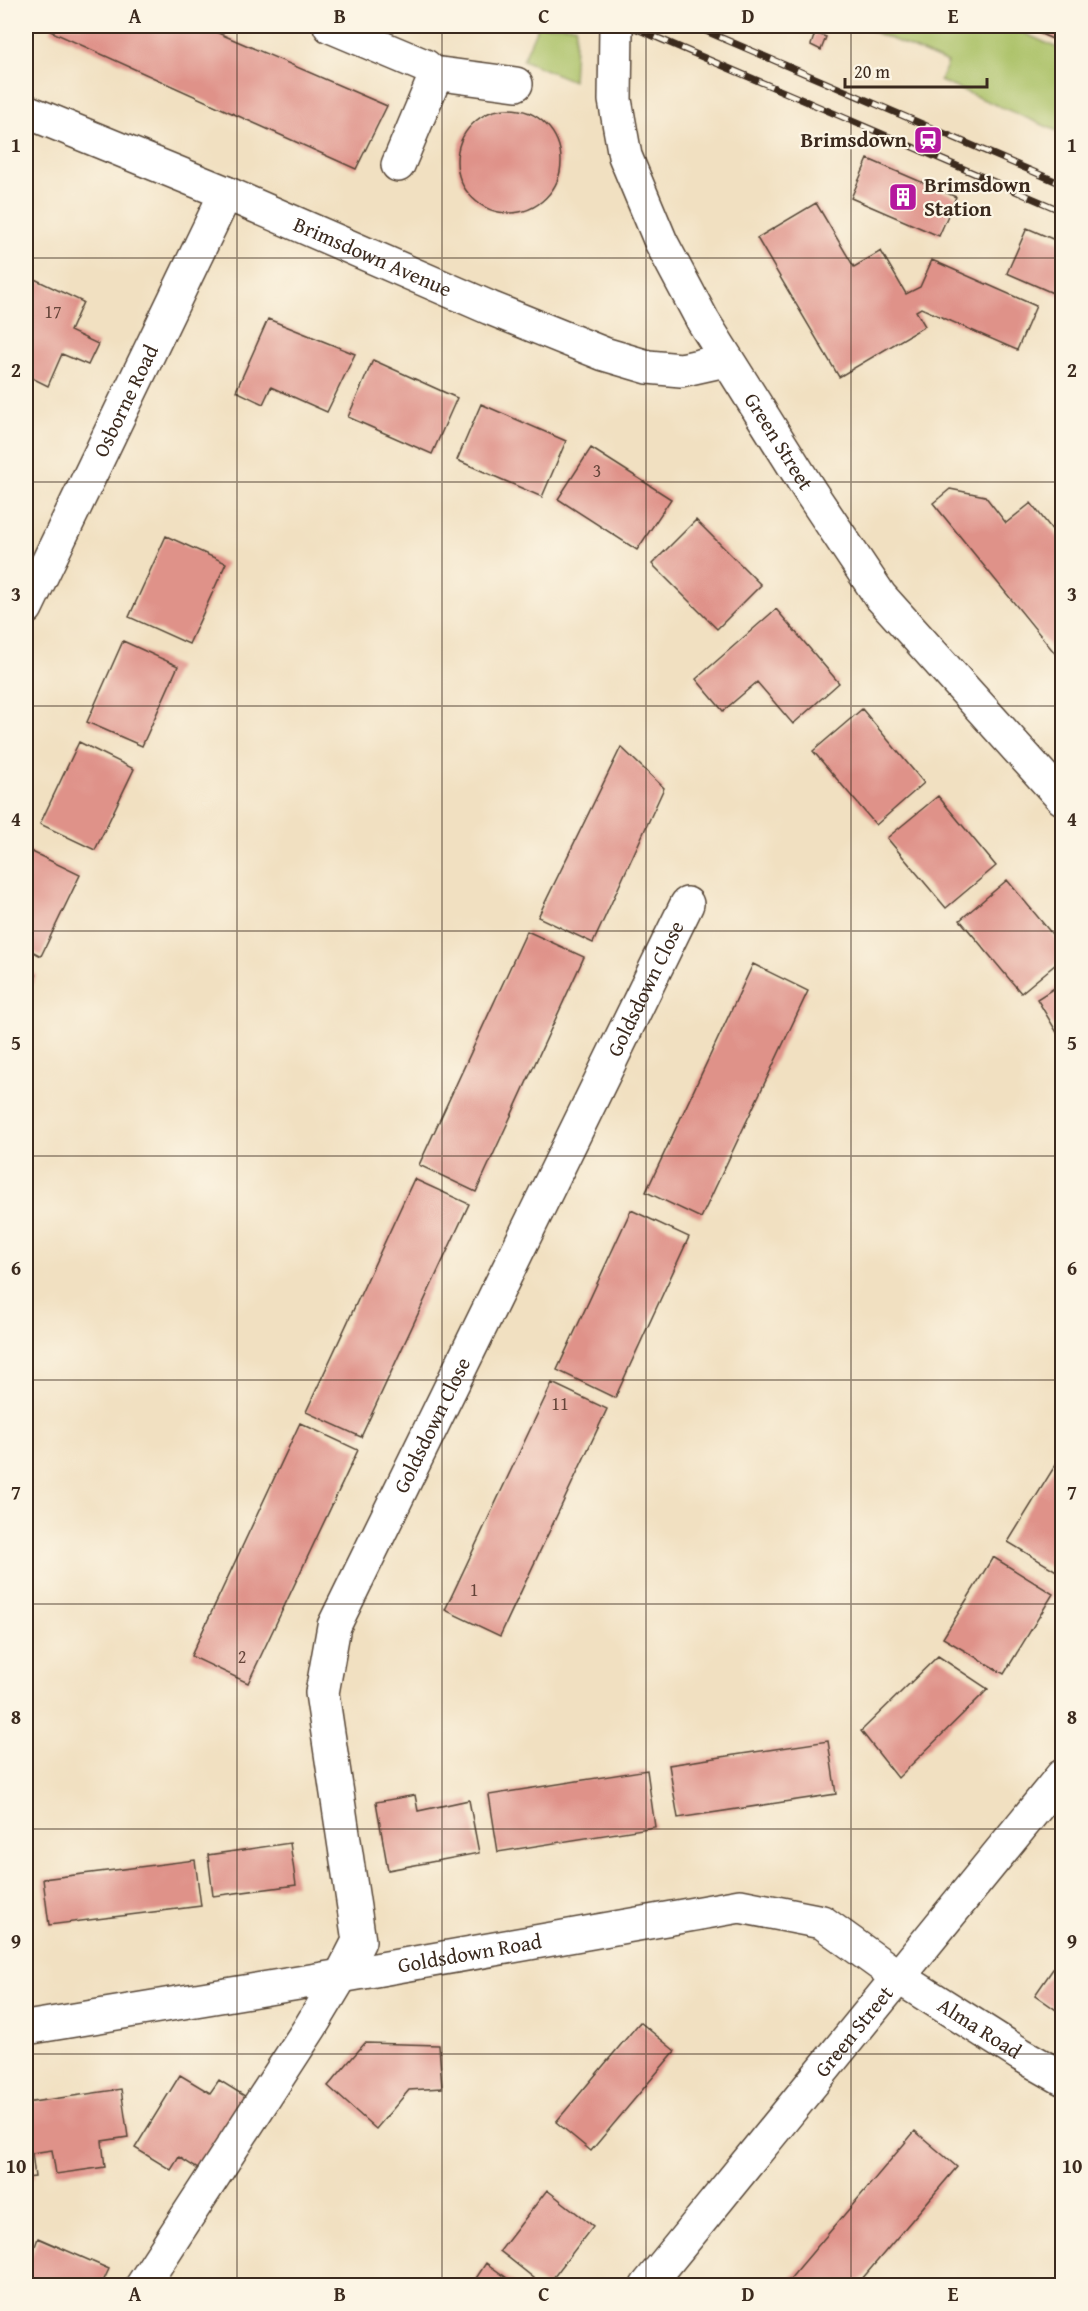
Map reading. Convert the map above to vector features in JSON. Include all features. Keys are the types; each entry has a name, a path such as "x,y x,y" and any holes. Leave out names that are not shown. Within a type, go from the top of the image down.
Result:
{"street":[{"path":"330,26 425,66 433,74 516,84"},
{"name":"Green Street","path":"616,26 615,100 626,156 640,196 661,242 726,360 880,596 1062,798"},
{"path":"398,165 432,84 433,74"},
{"name":"Brimsdown Avenue","path":"26,111 226,193 479,303 604,354 648,367 681,370 726,360"},
{"name":"Osborne Road","path":"26,608 226,193"},
{"name":"Goldsdown Close","path":"142,2286 341,1976 359,1941 322,1693 334,1626 687,904"},
{"name":"Green Street","path":"647,2286 1062,1776"},
{"name":"Goldsdown Road","path":"26,2028 740,1906 822,1922 897,1976"},
{"name":"Alma Road","path":"897,1976 1062,2078"}],"green space":[{"path":"538,26 576,26 573,81 523,60"},
{"path":"860,26 1008,26 1062,50 1062,133 940,81 948,63"}],"building":[{"path":"53,26 202,26 387,106 356,169 50,31"},
{"path":"1022,26 1062,26 1062,43"},
{"path":"815,33 826,37 821,50 811,45"},
{"path":"509,109 529,113 546,124 557,141 561,161 557,181 546,198 529,209 509,213 489,209 472,198 461,181 457,161 461,141 472,124 489,113"},
{"name":"Brimsdown Station","path":"868,159 956,197 939,236 851,198"},
{"path":"816,203 854,267 881,251 906,294 920,287 932,260 1036,306 1017,350 921,308 916,311 925,326 839,377 757,238"},
{"path":"1027,228 1062,243 1062,297 1007,273"},
{"path":"26,275 83,302 70,331 98,344 88,365 62,354 48,386 26,375"},
{"path":"268,319 355,354 327,412 271,387 263,404 236,391"},
{"path":"373,360 457,398 432,454 348,417"},
{"path":"481,404 566,441 542,497 457,460"},
{"path":"591,448 671,499 637,550 558,499"},
{"path":"950,489 985,496 1006,523 1031,503 1062,542 1062,662 933,503"},
{"path":"696,520 761,585 717,629 652,564"},
{"path":"166,536 226,563 189,644 129,617"},
{"path":"776,609 839,683 793,724 757,682 723,711 696,679"},
{"path":"123,641 178,666 142,746 87,722"},
{"path":"862,709 924,783 876,825 813,751"},
{"path":"79,742 134,769 95,850 40,824"},
{"path":"621,747 664,788 593,943 538,917"},
{"path":"938,796 996,866 946,908 887,838"},
{"path":"26,849 80,875 41,956 26,948"},
{"path":"1007,880 1062,946 1062,959 1021,993 960,920"},
{"path":"527,931 584,957 476,1192 419,1165"},
{"path":"753,964 808,991 701,1218 646,1192"},
{"path":"26,970 36,975 26,998"},
{"path":"1062,983 1062,1041 1037,999"},
{"path":"414,1179 469,1204 361,1437 306,1412"},
{"path":"631,1210 689,1237 615,1398 557,1370"},
{"path":"552,1383 607,1409 500,1636 445,1610"},
{"path":"300,1423 358,1450 248,1683 191,1656"},
{"path":"1056,1464 1062,1468 1062,1565 1058,1572 1008,1542"},
{"path":"993,1557 1053,1594 1004,1674 943,1638"},
{"path":"938,1656 988,1689 898,1778 861,1731"},
{"path":"828,1741 836,1794 678,1818 669,1765"},
{"path":"647,1770 655,1827 498,1852 489,1795"},
{"path":"415,1795 418,1811 469,1800 479,1853 388,1870 376,1802"},
{"path":"290,1843 296,1885 213,1896 208,1855"},
{"path":"195,1860 201,1906 49,1925 43,1879"},
{"path":"26,1902 31,1931 26,1932"},
{"path":"1062,1956 1062,2014 1035,1995"},
{"path":"640,2022 675,2051 591,2151 556,2122"},
{"path":"365,2043 439,2045 442,2088 409,2090 376,2129 328,2086"},
{"path":"180,2075 210,2093 219,2080 248,2098 201,2171 179,2157 171,2170 135,2148"},
{"path":"121,2089 128,2137 102,2141 105,2167 56,2174 52,2150 32,2153 35,2177 26,2178 26,2103"},
{"path":"915,2131 957,2167 856,2286 784,2286"},
{"path":"547,2190 593,2226 547,2286 544,2286 500,2251"},
{"path":"38,2238 109,2269 101,2286 42,2286 26,2278 26,2271"},
{"path":"486,2263 518,2286 471,2286"}],"railway":[{"path":"630,26 1062,211"},
{"path":"694,26 1062,184"}],"place":[{"name":"Brimsdown","path":"928,140"},
{"name":"Brimsdown Station","path":"903,197"}]}
